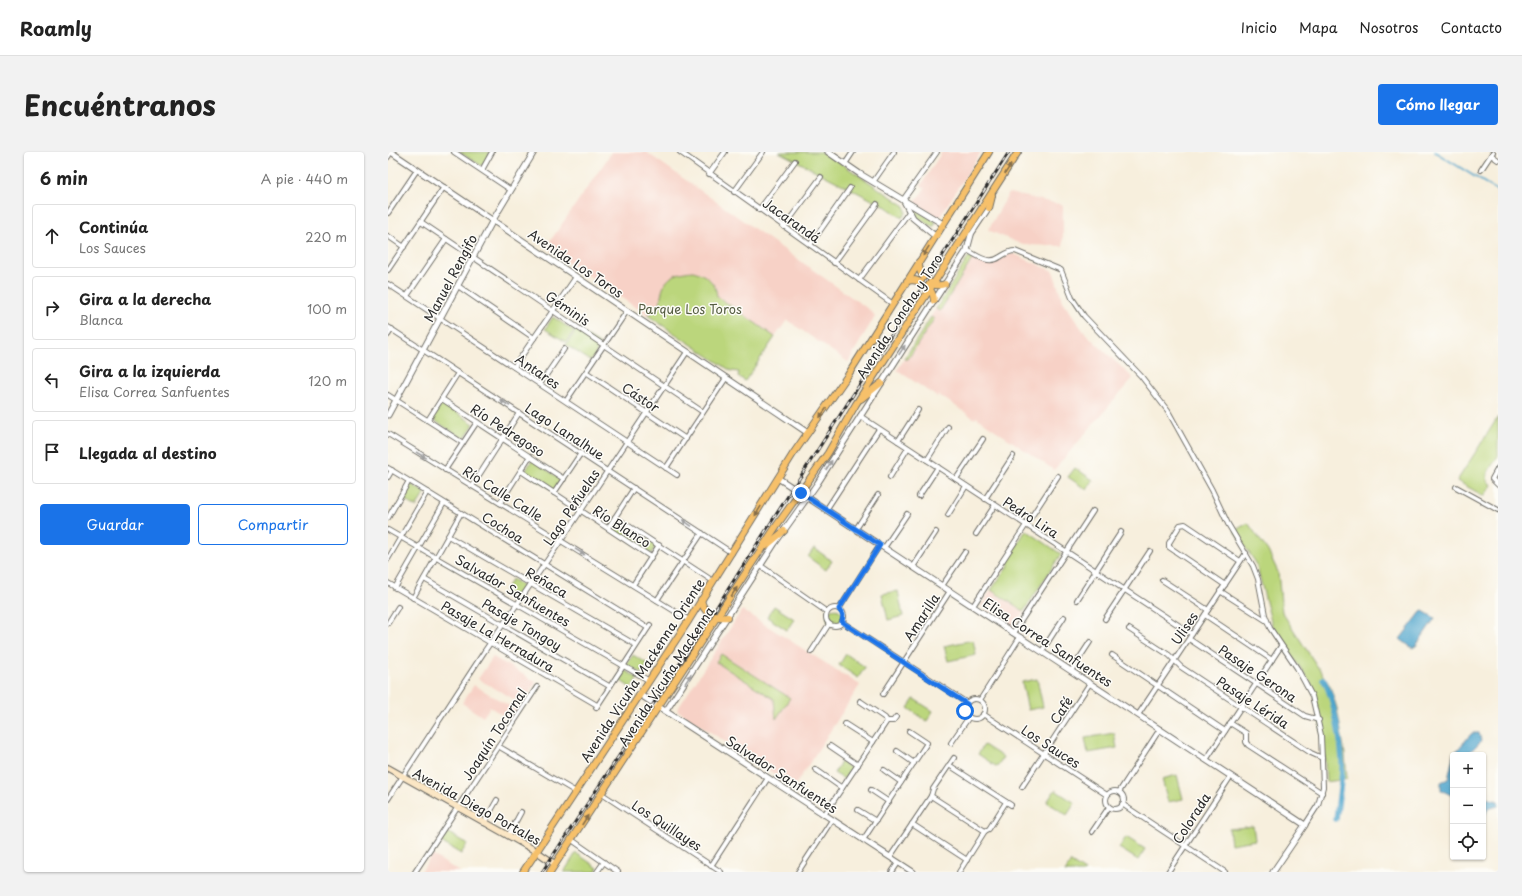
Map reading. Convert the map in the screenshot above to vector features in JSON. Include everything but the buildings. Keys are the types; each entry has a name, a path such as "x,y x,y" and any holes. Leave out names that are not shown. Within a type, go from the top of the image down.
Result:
{"main road":[{"name":"Avenida Concha y Toro","path":"778,478 844,380 989,152"},
{"name":"Avenida Concha y Toro","path":"801,493 828,453 856,404 977,220 1018,152"},
{"path":"989,208 994,190"},
{"path":"972,235 977,220"},
{"path":"919,262 922,275 932,287 934,301"},
{"path":"907,281 917,280 932,287 945,284"},
{"path":"856,404 881,383"},
{"name":"Avenida Vicuña Mackenna Oriente","path":"523,872 648,680 689,620 778,478"},
{"name":"Avenida Vicuña Mackenna","path":"550,872 760,551 801,493"},
{"path":"760,551 784,531"},
{"path":"701,600 705,610 717,617 728,617"},
{"name":"Avenida Diego Portales","path":"388,768 555,864"}],"street":[{"path":"388,157 391,152"},
{"name":"Avenida Los Toros","path":"391,152 808,433"},
{"path":"455,152 511,190"},
{"path":"482,170 492,152"},
{"name":"Manuel Rengifo","path":"388,415 493,220 534,152"},
{"name":"Jacarandá","path":"681,152 759,210 893,304"},
{"path":"709,174 725,152"},
{"path":"734,192 763,152"},
{"path":"828,152 873,182 943,224"},
{"path":"845,164 853,152"},
{"path":"873,182 894,152"},
{"path":"903,200 937,152"},
{"path":"1481,170 1492,154 1498,160"},
{"path":"759,210 795,161"},
{"path":"388,213 417,170"},
{"path":"784,227 821,177"},
{"path":"388,270 444,187"},
{"path":"810,245 850,188"},
{"path":"903,200 915,220 935,236"},
{"path":"834,263 877,204"},
{"path":"977,220 989,208"},
{"path":"859,280 909,212"},
{"name":"Géminis","path":"421,222 703,412"},
{"path":"666,711 784,531 808,498 967,250 972,235"},
{"path":"388,236 404,247"},
{"path":"407,296 446,239"},
{"path":"967,250 982,259 992,261 1007,252 1015,251 1062,272 1072,298 1084,316 1141,376 1168,411 1212,490 1228,524 1246,553 1256,573 1267,621 1281,646 1308,687 1318,720 1322,758 1322,793 1318,805 1273,872"},
{"path":"514,367 576,277"},
{"name":"Antares","path":"388,284 677,475"},
{"path":"458,286 534,338"},
{"path":"566,401 627,311"},
{"path":"388,335 390,328"},
{"name":"Lago Lanalhue","path":"390,328 732,553"},
{"path":"540,384 564,349"},
{"name":"Lago Peñuelas","path":"388,799 490,643 561,541 687,352"},
{"name":"Cástor","path":"586,372 686,439"},
{"path":"428,420 458,373"},
{"path":"666,468 726,378"},
{"path":"388,394 463,443"},
{"name":"Río Pedregoso","path":"442,399 564,479"},
{"path":"898,441 918,410"},
{"path":"472,486 520,413"},
{"name":"Pedro Lira","path":"860,416 1096,571 1190,636"},
{"path":"446,470 477,422"},
{"path":"926,460 948,427"},
{"path":"826,510 880,429"},
{"name":"Río Calle Calle","path":"388,434 689,620"},
{"path":"956,480 983,439"},
{"path":"890,477 908,448"},
{"path":"554,493 581,453"},
{"path":"500,503 530,456"},
{"path":"985,499 1013,456"},
{"path":"919,496 938,468"},
{"path":"1498,468 1492,479 1498,485"},
{"path":"388,477 390,469"},
{"name":"Cochoa","path":"390,469 649,627 636,645"},
{"name":"Río Blanco","path":"521,471 651,557"},
{"path":"973,606 1058,476"},
{"name":"Elisa Correa Sanfuentes","path":"778,478 1305,825"},
{"path":"388,518 410,481"},
{"path":"948,515 966,486"},
{"path":"608,528 634,488"},
{"path":"1456,488 1498,510"},
{"path":"388,559 427,492"},
{"path":"856,529 878,495"},
{"path":"395,588 444,503"},
{"path":"976,534 995,505"},
{"path":"1013,633 1093,510"},
{"path":"413,598 461,513"},
{"path":"839,609 907,514"},
{"path":"616,517 713,581"},
{"path":"1225,585 1168,545 1180,525 1184,523 1240,561"},
{"name":"Salvador Sanfuentes","path":"388,530 648,680"},
{"path":"913,567 936,532"},
{"path":"1077,600 1121,532"},
{"path":"657,600 702,533"},
{"name":"Reñaca","path":"448,536 636,645"},
{"path":"633,585 659,545"},
{"path":"1105,619 1150,551"},
{"path":"942,586 965,552"},
{"name":"Ulises","path":"1138,715 1246,553"},
{"path":"761,566 827,612"},
{"name":"Pasaje Tongoy","path":"424,579 610,686"},
{"path":"1162,580 1208,610"},
{"name":"Pasaje La Herradura","path":"388,584 597,706 610,686"},
{"name":"Amarilla","path":"883,694 950,591"},
{"path":"1220,592 1267,621"},
{"path":"388,623 398,607"},
{"path":"829,624 826,620 827,612 831,608 839,609 843,615 842,622"},
{"path":"1205,615 1272,660"},
{"path":"1042,651 1064,617"},
{"path":"842,622 967,704"},
{"path":"829,624 838,625 842,622"},
{"path":"811,652 829,624"},
{"name":"Pasaje Lérida","path":"1129,629 1174,660 1181,667 1311,753 1322,758"},
{"name":"Pasaje Gerona","path":"1190,636 1256,683 1306,716 1318,720"},
{"path":"980,700 1020,637"},
{"path":"1071,671 1090,642"},
{"path":"610,686 636,645"},
{"path":"1206,760 1281,646"},
{"path":"1112,655 1225,731"},
{"name":"Café","path":"1022,787 1090,683"},
{"name":"Joaquín Tocornal","path":"415,872 536,687"},
{"name":"Salvador Sanfuentes","path":"640,694 912,872"},
{"path":"973,699 980,700 985,708 984,714 975,719 969,717 965,711 967,704 973,699"},
{"path":"860,701 885,718 887,721 893,721 896,717"},
{"name":"Los Sauces","path":"984,714 1107,795"},
{"path":"952,743 969,717"},
{"path":"824,815 887,721"},
{"path":"1230,723 1246,733 1246,742 1248,746 1322,793"},
{"path":"845,724 873,742"},
{"path":"1119,792 1160,729"},
{"path":"863,840 927,743 909,731"},
{"path":"498,746 576,792"},
{"path":"830,746 858,765"},
{"path":"897,751 914,763"},
{"path":"890,857 931,796 933,789 954,758"},
{"path":"949,765 1011,805"},
{"path":"815,769 842,788"},
{"path":"884,770 902,782"},
{"name":"Colorada","path":"1168,872 1231,776"},
{"path":"711,866 768,778"},
{"path":"871,790 889,802"},
{"path":"1111,791 1119,792 1123,797 1122,804 1117,808 1109,807 1106,802 1107,795 1111,791"},
{"name":"Los Quillayes","path":"602,794 721,872"},
{"path":"931,796 985,831"},
{"path":"484,823 497,800"},
{"path":"959,872 985,831 989,829 1006,802"},
{"path":"1122,804 1225,872"},
{"path":"1092,832 1109,807"},
{"path":"858,810 876,821"},
{"path":"508,836 521,812"},
{"path":"798,872 832,820"},
{"path":"912,824 967,860"},
{"path":"572,840 618,872"},
{"path":"598,872 604,862"},
{"path":"892,872 898,862"}],"shaded area":[{"path":"612,152 646,152 871,311 875,316 848,362 787,320 775,337 717,296 717,290 711,281 701,273 693,271 680,273 661,293 660,308 647,315 546,247"},
{"path":"942,152 981,152 939,218 915,203 925,188 921,185"},
{"path":"1009,193 1063,205 1063,246 1023,245 988,230"},
{"path":"1009,254 1014,254 1053,271 1063,301 1084,332 1133,378 1054,470 976,417 975,419 939,395 937,397 897,370 969,256 979,262 989,263 997,261"},
{"path":"991,590 1024,611 1013,627 981,606"},
{"path":"742,610 860,685 794,787 677,710"},
{"path":"493,657 536,682 523,704 478,679"},
{"path":"474,685 518,711 512,721 490,707 483,717 462,703"},
{"path":"432,855 460,872 421,872"}],"green space":[{"path":"459,152 488,152 490,153 482,166"},
{"path":"779,152 824,152 905,206 906,213 902,218 879,202 876,202"},
{"path":"910,206 936,222 933,227 918,218"},
{"path":"969,256 973,258 940,311 936,309"},
{"name":"Parque Los Toros","path":"693,271 702,274 709,279 715,287 717,296 775,337 745,381 738,376 739,372 731,371 647,315 660,308 664,286 671,277 684,272"},
{"path":"553,317 574,331 566,342 545,329"},
{"path":"931,317 934,319 908,359 904,359"},
{"path":"577,329 601,345 591,361 566,345"},
{"path":"442,403 474,424 464,439 432,419"},
{"path":"1498,417 1498,456 1488,472 1487,481 1492,485 1484,496 1457,481"},
{"path":"532,460 562,480 554,491 525,472"},
{"path":"1075,468 1093,480 1087,490 1068,477"},
{"path":"411,484 425,493 416,507 402,499"},
{"path":"616,518 657,545 651,554 610,528"},
{"path":"1248,523 1268,551 1278,572 1282,612 1330,686 1337,708 1345,754 1347,779 1326,782 1324,746 1315,695 1311,683 1272,625 1256,563 1234,531"},
{"path":"1026,530 1061,554 1024,611 991,590 1009,565 1007,561"},
{"path":"814,548 832,561 826,570 808,557"},
{"path":"512,579 523,586 516,597 504,591"},
{"path":"898,591 903,616 888,620 882,594"},
{"path":"774,606 794,619 787,630 767,617"},
{"path":"835,609 841,611 843,617 841,623 835,625 829,623 827,617 829,611"},
{"path":"973,640 976,655 948,661 944,646"},
{"path":"721,654 790,698 776,719 774,699 716,662"},
{"path":"846,654 865,667 858,678 839,665"},
{"path":"633,655 648,664 642,673 626,665"},
{"path":"624,670 638,678 631,688 618,679"},
{"path":"1037,679 1043,707 1028,710 1022,682"},
{"path":"914,699 933,711 927,721 908,708"},
{"path":"1114,733 1117,748 1088,753 1085,738"},
{"path":"984,745 1003,757 997,767 978,754"},
{"path":"841,762 851,768 844,779 834,773"},
{"path":"1177,775 1183,799 1168,802 1162,779"},
{"path":"1055,790 1075,803 1067,815 1047,802"},
{"path":"1253,826 1255,840 1231,844 1229,829"},
{"path":"447,832 467,844 461,854 441,842"},
{"path":"1126,837 1145,849 1138,860 1119,848"},
{"path":"576,853 598,868 595,872 564,872"},
{"path":"1071,862 1085,871 1065,872"}],"water":[{"path":"1423,611 1435,618 1416,646 1412,648 1400,639"},
{"path":"1472,733 1479,733 1481,741 1470,752 1456,752"},
{"path":"1450,770 1450,794 1441,790 1441,782 1448,779"},
{"path":"1486,798 1498,801 1498,806 1488,809 1486,813"}],"waterway":[{"path":"1435,152 1498,191"},
{"path":"1323,679 1331,697 1341,749 1342,770 1336,819"}],"railway":[{"path":"542,872 691,647 1009,152"}],"route":[{"path":"801,493 880,545 839,609 844,616 842,622 967,704 965,711"}]}
